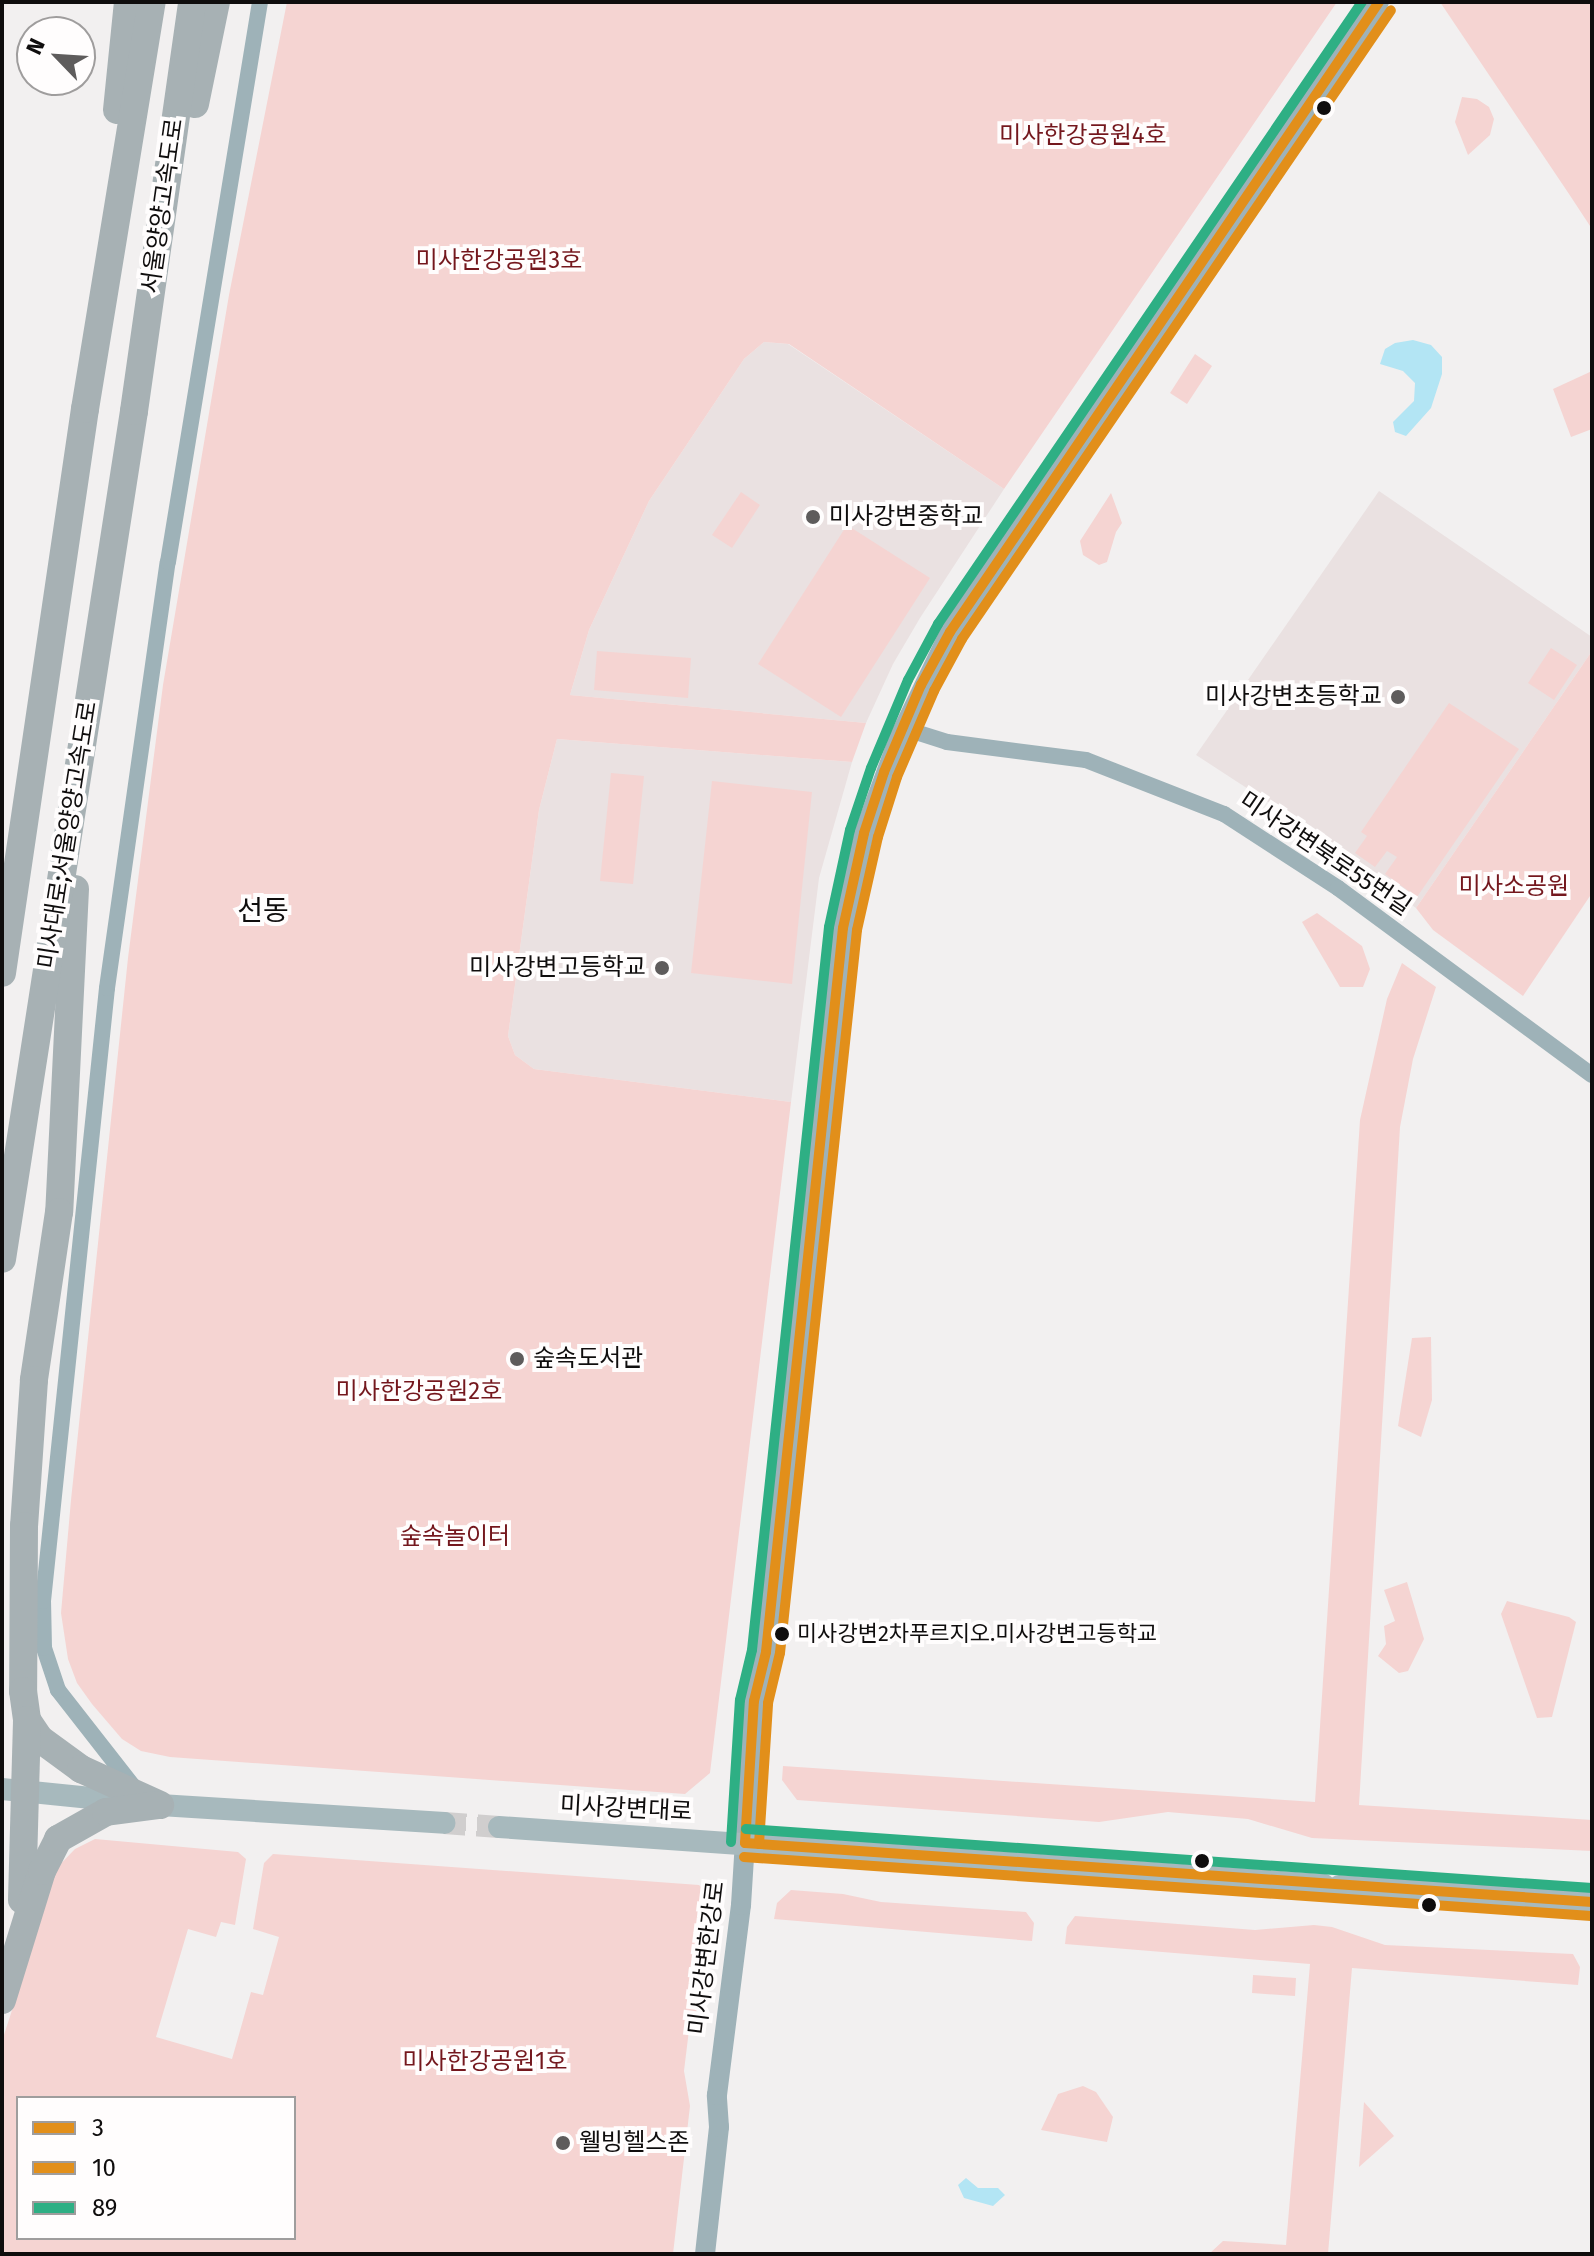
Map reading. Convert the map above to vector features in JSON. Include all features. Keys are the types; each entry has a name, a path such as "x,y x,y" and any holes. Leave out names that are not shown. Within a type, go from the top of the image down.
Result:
{"highway":[{"path":"85,409 128,2"},
{"name":"서울양양고속도로","path":"85,409 152,2"},
{"name":"서울양양고속도로","path":"134,411 192,2"},
{"path":"134,411 216,2"},
{"name":"미사대로;서울양양고속도로","path":"2,973 85,409"},
{"name":"미사대로;서울양양고속도로","path":"2,1259 134,411"},
{"path":"2,881 35,753"},
{"path":"18,1949 12,1683 34,1380 59,1212 71,1029 79,768"},
{"path":"14,1713 40,1739 81,1769 153,1802"},
{"path":"2,2000 42,1871 58,1839 106,1812 153,1802"}],"main road":[{"path":"14,1791 444,1823"},
{"name":"미사강변대로","path":"499,1827 1592,1902"}],"street":[{"path":"153,1802 114,1765 58,1690 44,1648 43,1601 107,988 168,562 260,2"},
{"name":"미사강변한강로","path":"705,2254 719,2127 717,2095 741,1905 754,1701 766,1652 843,928 864,833 903,728 934,659 990,570 1379,2"},
{"name":"미사강변북로55번길","path":"903,728 947,742 1086,760 1224,814 1338,888 1592,1075"}],"shaded area":[{"name":"미사강변중학교","path":"764,342 788,344 1004,489 920,618 893,664 866,723 570,695 589,630 649,501 744,359"},
{"name":"미사강변초등학교","path":"1379,491 1592,637 1592,651 1416,908 1276,807 1196,755"},
{"name":"미사강변고등학교","path":"557,739 852,762 819,878 791,1102 534,1069 515,1055 508,1036 539,810"}],"green space":[{"path":"287,2 1337,2 1004,489 789,344 764,342 744,359 649,501 589,630 570,695 866,723 852,762 557,739 539,810 508,1036 515,1055 534,1069 791,1102 710,1773 685,1794 170,1757 141,1751 122,1739 92,1704 77,1683 68,1659 61,1613 71,1500 128,958 163,685 229,295"},
{"path":"1440,2 1592,2 1592,229 1569,194"},
{"path":"1462,97 1477,99 1489,107 1494,119 1490,135 1468,155 1455,122"},
{"path":"1195,354 1212,366 1187,404 1170,393"},
{"path":"1592,371 1592,429 1571,437 1553,389"},
{"path":"741,492 760,505 732,548 712,535"},
{"path":"1111,493 1122,523 1107,562 1099,565 1083,555 1080,541"},
{"path":"847,525 930,578 841,717 758,664"},
{"path":"1551,648 1577,665 1554,700 1528,683"},
{"path":"597,651 691,658 688,698 594,690"},
{"name":"미사소공원","path":"1592,651 1592,893 1523,996 1433,930 1416,908"},
{"path":"1449,703 1519,749 1417,897 1385,874 1397,857 1387,851 1375,867 1355,853 1367,836 1361,832"},
{"path":"611,773 644,776 633,884 600,881"},
{"path":"712,781 812,792 792,984 691,973"},
{"path":"1317,913 1362,946 1370,969 1363,987 1340,987 1302,922"},
{"path":"1402,963 1436,987 1413,1059 1400,1127 1359,1805 1592,1820 1592,1851 1312,1838 1248,1819 1168,1812 1099,1822 797,1800 782,1780 783,1766 1315,1802 1360,1120 1387,999"},
{"path":"1431,1337 1432,1400 1421,1437 1398,1426 1412,1338"},
{"path":"1407,1582 1424,1639 1408,1671 1399,1673 1378,1656 1386,1644 1384,1626 1395,1621 1384,1590"},
{"path":"1507,1601 1569,1617 1576,1622 1552,1717 1537,1718 1501,1614"},
{"name":"미사한강공원1호","path":"95,1839 238,1852 246,1859 235,1925 221,1922 216,1937 188,1929 156,2037 232,2059 251,1992 263,1995 279,1937 253,1929 264,1863 273,1854 699,1885 709,1895 711,1909 700,2002 689,2030 684,2071 690,2106 673,2254 2,2254 2,2041 15,2001 43,1882 75,1849"},
{"path":"791,1890 843,1894 881,1902 1026,1912 1034,1923 1032,1941 774,1919 777,1903"},
{"path":"1075,1916 1255,1930 1314,1925 1332,1927 1385,1945 1573,1954 1580,1967 1578,1985 1352,1968 1328,2254 1209,2254 1223,2241 1286,2245 1310,1964 1065,1944 1067,1927"},
{"path":"1253,1975 1296,1978 1295,1996 1252,1993"},
{"path":"1083,2086 1096,2092 1113,2117 1107,2142 1041,2130 1058,2094"},
{"path":"1364,2102 1394,2136 1359,2167"}],"water":[{"path":"1413,340 1431,345 1442,357 1442,374 1431,408 1406,436 1395,432 1393,422 1414,401 1415,383 1403,371 1380,364 1385,349 1395,343"},
{"path":"966,2178 978,2188 998,2188 1005,2195 993,2206 964,2198 958,2185"}],"tunnel":[{"path":"444,1823 499,1827"}],"transit line":[{"name":"89","path":"731,1842 740,1700 752,1650 829,927 850,830 871,768 908,680 938,624 1362,2"},
{"name":"3","path":"745,1843 754,1701 766,1652 843,928 864,833 884,772 921,685 950,632 1379,2"},
{"name":"10","path":"759,1844 768,1703 780,1653 857,930 878,837 897,777 934,691 962,639 1391,10"},
{"name":"89","path":"746,1829 1592,1888"},
{"name":"3","path":"745,1843 1592,1902"},
{"name":"10","path":"744,1857 1591,1916"}],"place":[{"name":"미사강변중학교","path":"813,517"},
{"name":"미사강변초등학교","path":"1398,697"},
{"name":"미사강변고등학교","path":"662,968"},
{"name":"숲속도서관","path":"517,1359"},
{"name":"미사강변2차푸르지오.미사강변고등학교","path":"782,1634"},
{"name":"웰빙헬스존","path":"563,2143"}],"district":[{"name":"선동","path":"263,911"}],"park label":[{"name":"미사한강공원4호","path":"1083,136"},
{"name":"미사한강공원3호","path":"499,261"},
{"name":"미사한강공원2호","path":"419,1392"},
{"name":"숲속놀이터","path":"455,1537"}]}
